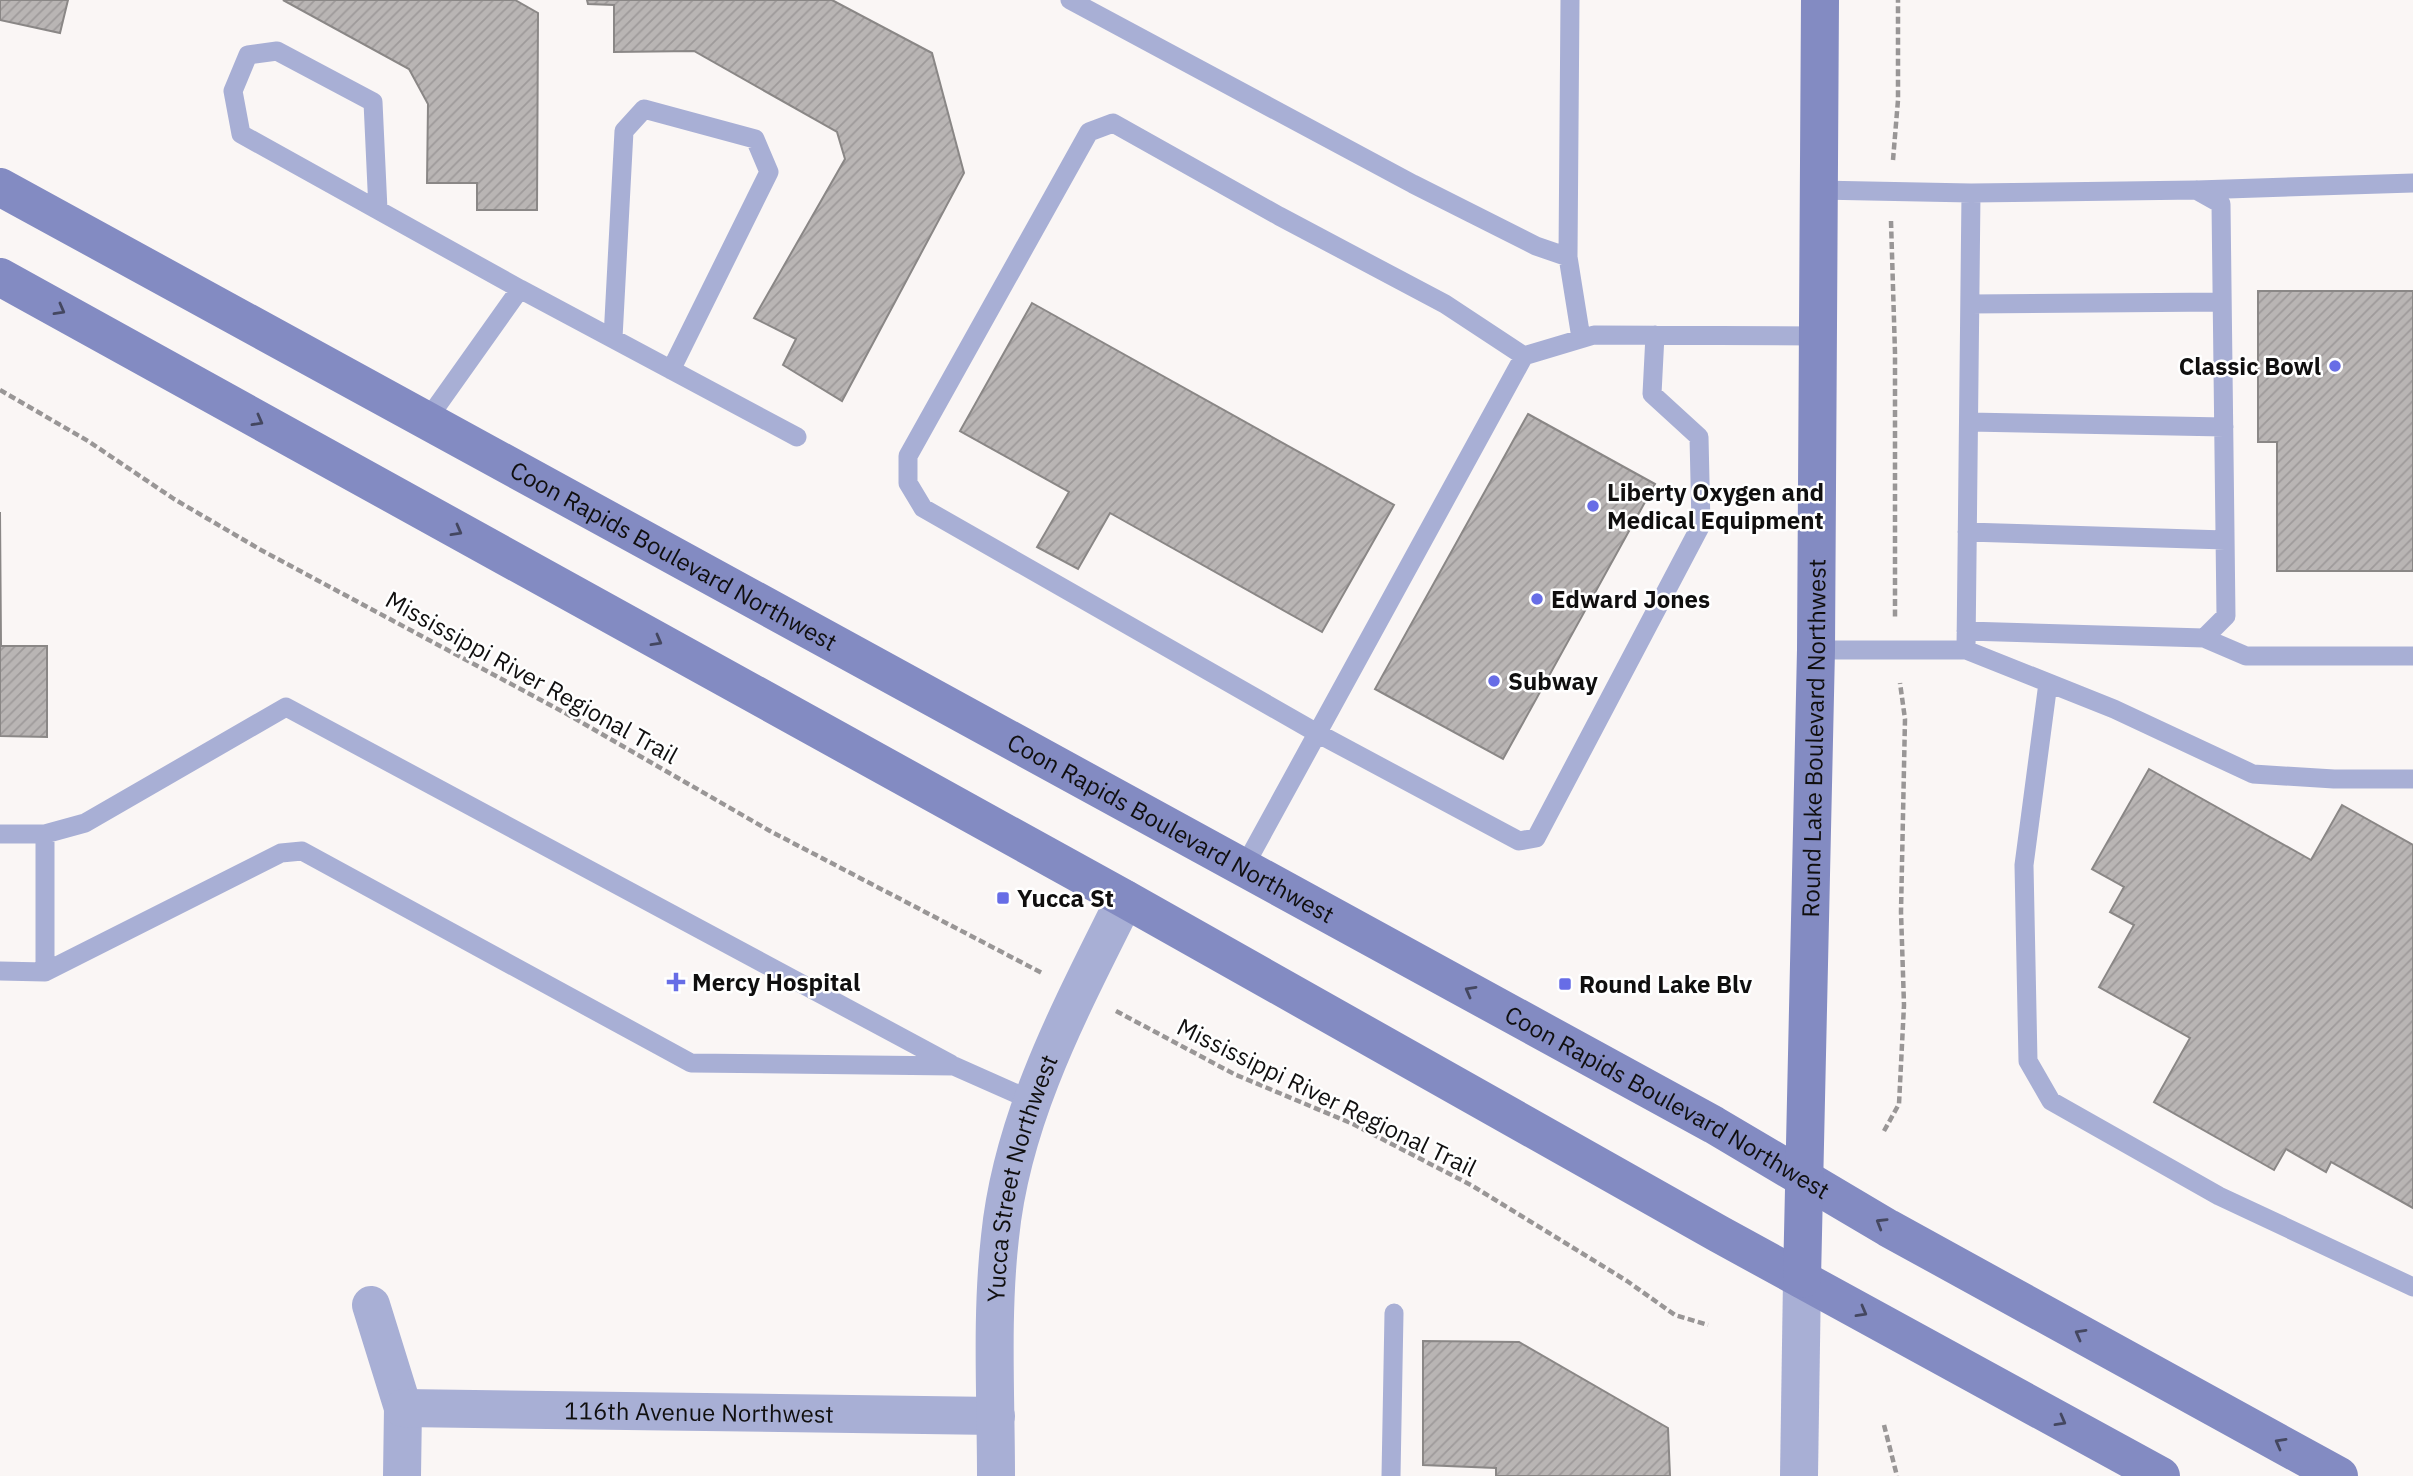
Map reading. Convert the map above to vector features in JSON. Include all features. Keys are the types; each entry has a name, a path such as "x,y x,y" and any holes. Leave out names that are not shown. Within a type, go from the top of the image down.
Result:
{"main road":[{"name":"Round Lake Boulevard Northwest","path":"1802,1279 1816,650 1820,0"},
{"name":"Coon Rapids Boulevard Northwest","path":"0,187 1244,867 1804,1176 1888,1228 2339,1476"},
{"path":"0,277 2161,1476"}],"street":[{"name":"Yucca Street Northwest","path":"996,1476 996,1302 1000,1235 1010,1180 1033,1101 1050,1056 1125,899"},
{"name":"Round Lake Boulevard Northwest","path":"1799,1476 1802,1279"},
{"path":"371,1306 403,1408 402,1476"},
{"name":"116th Avenue Northwest","path":"403,1408 996,1416"}],"lane":[{"path":"1070,0 1413,184 1536,246 1568,257"},
{"path":"1570,0 1568,257 1581,338"},
{"path":"377,210 373,102 277,51 248,55 233,91 241,134 377,210 520,289 797,437"},
{"path":"613,338 624,131 644,109 755,139 769,172 671,370"},
{"path":"1524,356 1445,303 1279,216 1113,123 1089,132 908,456 908,483 923,508 1317,733 1519,841 1536,838 1701,525 1699,437 1652,394 1655,335"},
{"path":"1818,190 1971,193 2413,183"},
{"path":"2196,190 2221,204 2226,616 2204,638"},
{"path":"1966,641 1971,193"},
{"path":"427,420 520,289"},
{"path":"1970,303 2222,302"},
{"path":"1244,867 1524,356 1594,335 1817,335"},
{"path":"1969,422 2224,427"},
{"path":"1967,532 2225,540"},
{"path":"1816,650 1896,651 1966,641 2204,638 2246,656 2413,656"},
{"path":"1966,641 2048,682 2253,774 2334,779 2413,779"},
{"path":"2048,682 2025,864 2028,1061 2051,1101 2219,1196 2413,1287"},
{"path":"0,834 45,834 85,823 286,707 954,1066 1033,1101"},
{"path":"45,834 45,972"},
{"path":"0,971 45,972 282,853 302,851 691,1063 954,1066"},
{"path":"1391,1476 1394,1312"}],"path":[{"path":"1884,1131 1899,1104 1904,1005 1901,912 1905,719 1896,651 1895,353 1890,191 1898,100 1898,0"},
{"name":"Mississippi River Regional Trail","path":"0,390 261,550 567,714 770,831 1046,975"},
{"name":"Mississippi River Regional Trail","path":"1110,1007 1234,1074 1353,1124 1471,1185 1627,1281 1675,1315 1708,1325"},
{"path":"1884,1425 1896,1476"}],"building":[{"path":"0,0 68,0 60,33 0,20"},
{"path":"283,0 515,0 538,13 537,210 477,210 477,183 427,183 428,104 409,69"},
{"path":"587,0 832,0 932,53 964,173 842,401 783,365 796,339 754,318 845,159 837,132 694,51 614,52 614,5 588,4"},
{"name":"Classic Bowl","path":"2258,291 2413,291 2413,571 2277,571 2277,442 2258,442"},
{"path":"1032,303 1394,505 1322,632 1110,513 1078,569 1037,547 1069,492 960,431"},
{"path":"1528,414 1655,484 1503,759 1375,689"},
{"path":"0,512 1,646 47,646 47,737 0,736"},
{"path":"2149,769 2311,860 2342,805 2413,845 2413,1208 2331,1162 2326,1172 2286,1149 2274,1170 2154,1102 2190,1038 2099,987 2134,925 2110,912 2124,887 2092,869"},
{"path":"1423,1341 1519,1342 1668,1428 1670,1476 1496,1476 1496,1468 1423,1465"}],"place":[{"name":"Classic Bowl","path":"2335,366"},
{"name":"Liberty Oxygen and Medical Equipment","path":"1593,506"},
{"name":"Edward Jones","path":"1537,599"},
{"name":"Subway","path":"1494,681"},
{"name":"Yucca St","path":"1003,898"},
{"name":"Mercy Hospital","path":"676,982"},
{"name":"Round Lake Blv","path":"1565,984"}]}
